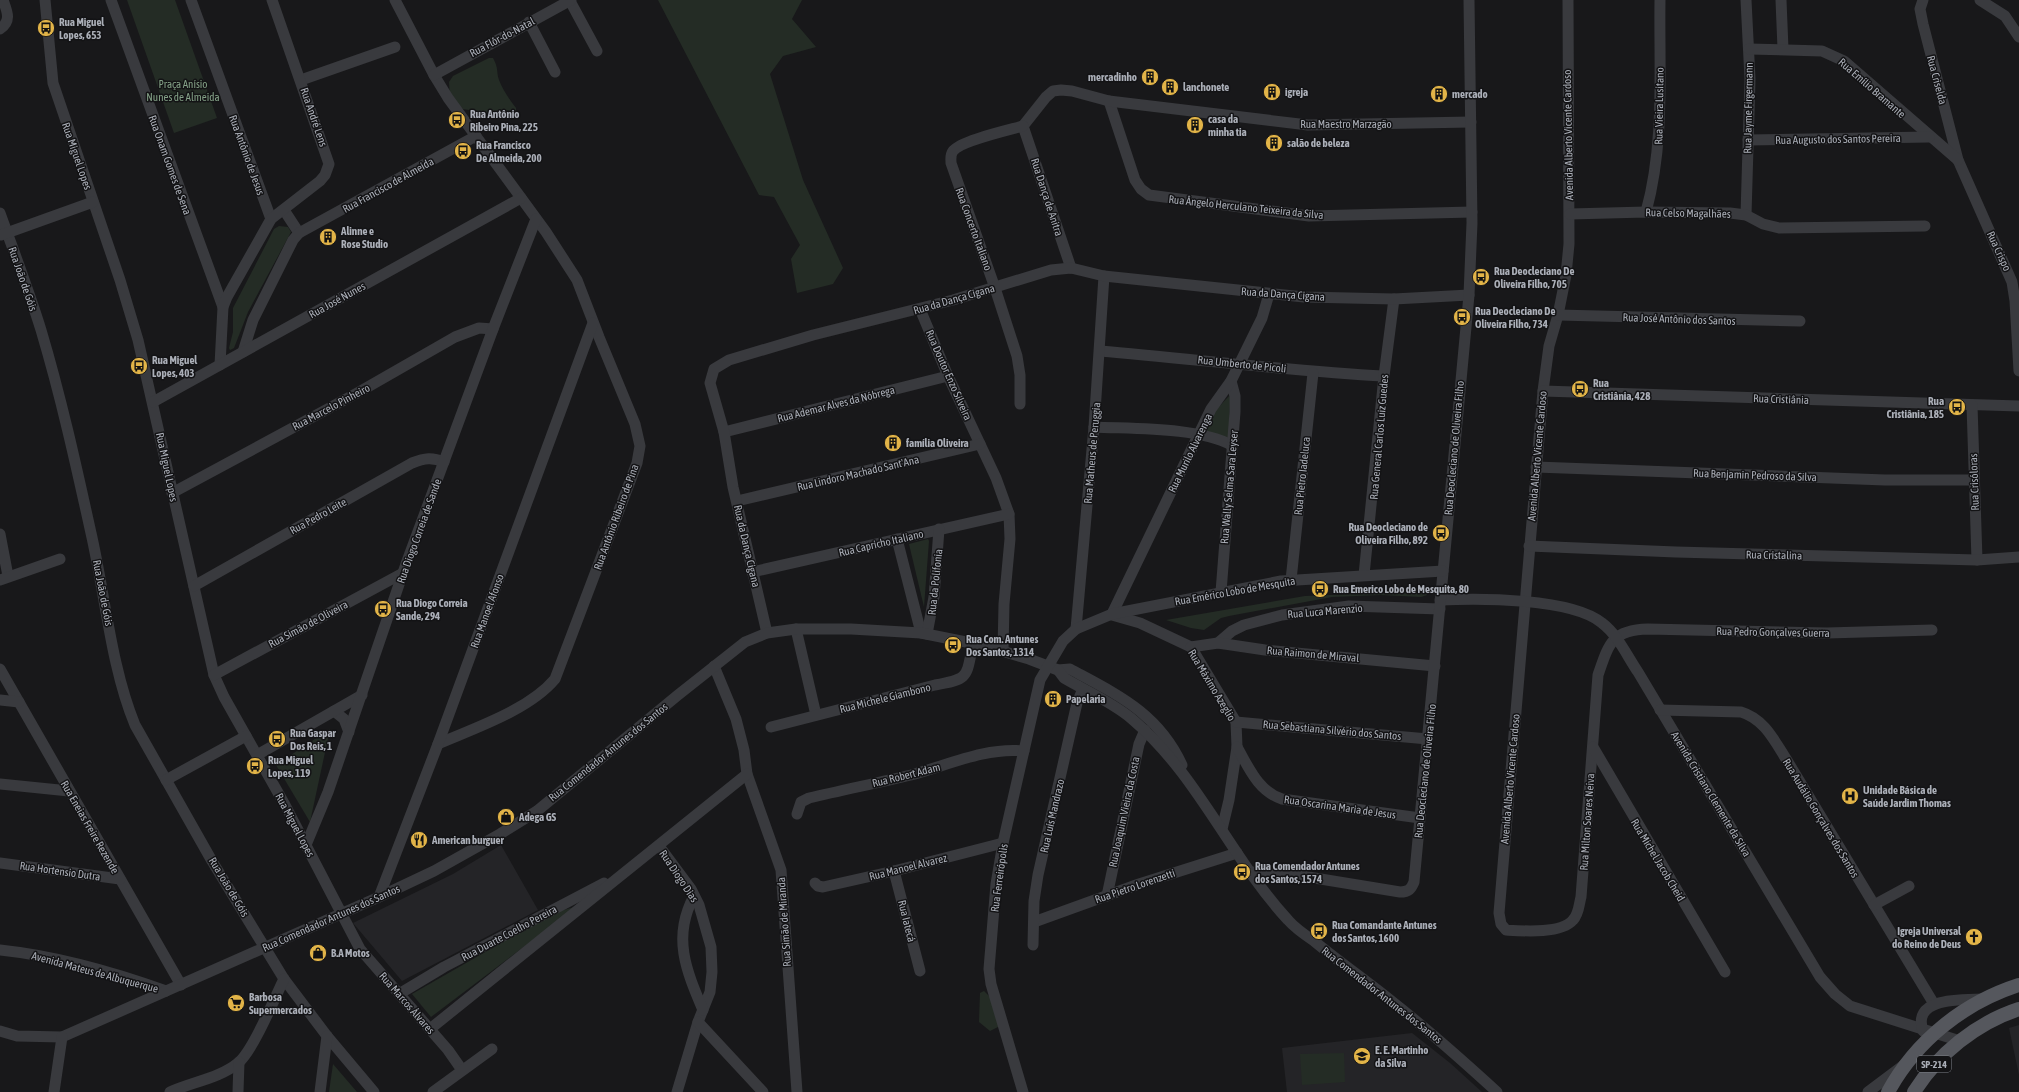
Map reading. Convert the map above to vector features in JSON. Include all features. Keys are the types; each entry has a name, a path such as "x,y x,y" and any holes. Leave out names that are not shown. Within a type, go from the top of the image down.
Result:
{"main road":[{"name":"SP-214","path":"1888,1092 1928,1032 1983,999 2019,985"},
{"name":"SP-214","path":"1914,1092 1925,1074 1942,1056 1960,1041 2006,1013 2019,1009"}],"street":[{"path":"0,28 5,25 8,19 4,0"},
{"name":"Rua Miguel Lopes","path":"45,0 53,83 120,280 138,340 154,402 172,493 214,675 224,697 306,845 342,914"},
{"name":"Rua Onam Gomes de Sena","path":"111,0 223,308"},
{"name":"Rua Antônio de Jesus","path":"191,0 271,219"},
{"path":"272,0 301,80"},
{"name":"Rua Antônio Ribeiro de Pina","path":"394,0 434,75 476,136 536,218 577,280 593,323 637,429 640,446 637,463 555,679 546,690 526,704 438,744"},
{"name":"Rua Deocleciano de Oliveira Filho","path":"1250,872 1284,873 1406,892 1411,889 1414,882 1469,295 1472,212 1469,0"},
{"name":"Avenida Alberto Vicente Cardoso","path":"1499,913 1524,602 1543,391 1548,346 1558,315 1566,275 1570,214 1568,0"},
{"name":"Rua Vieira Lusitano","path":"1646,212 1653,185 1657,156 1660,0"},
{"name":"Rua Jayme Firgermann","path":"1746,0 1749,49 1746,215"},
{"path":"1781,0 1783,49"},
{"name":"Rua Criselda","path":"1923,0 1920,10 1923,24 1958,160"},
{"path":"1980,0 2005,16 2019,37"},
{"path":"567,1 597,51"},
{"name":"Rua Flôr-do-Natal","path":"434,75 567,1"},
{"path":"529,22 555,72"},
{"name":"Rua André Lens","path":"271,219 323,178 328,169 329,164 301,80 396,47"},
{"name":"Rua Emílio Bramante","path":"1749,49 1822,51 1832,54 1844,61 1958,160"},
{"name":"Rua Maestro Marzagão","path":"1023,126 1046,97 1053,91 1072,91 1109,101 1308,125 1471,122"},
{"name":"Rua Ângelo Herculano Teixeira da Silva","path":"1109,101 1135,180 1144,193 1149,195 1309,216 1472,212"},
{"name":"Rua Dança de Anitra","path":"1023,126 1071,268"},
{"name":"Rua Concerto Italiano","path":"1020,404 1020,375 1017,356 951,163 951,155 953,150 962,144 1023,126"},
{"name":"Rua Francisco de Almeida","path":"243,352 252,320 293,240 299,233 476,136"},
{"name":"Rua Augusto dos Santos Pereira","path":"1748,140 1929,136"},
{"name":"Rua Crispo","path":"1958,160 2012,282 2015,301 2019,371"},
{"name":"Rua José Nunes","path":"154,402 521,198"},
{"path":"4,234 93,202"},
{"path":"284,210 299,233"},
{"name":"Rua Celso Magalhães","path":"1570,214 1646,212 1730,213 1746,215 1763,224 1779,228 1925,226"},
{"name":"Rua João de Góis","path":"0,213 4,234 40,329 56,386 92,534 126,702 135,725 212,861 284,979 327,1036 374,1092"},
{"name":"Rua Diogo Correia de Sande","path":"306,845 328,792 350,732 402,573 536,218"},
{"path":"220,365 223,308 271,219"},
{"name":"Rua da Dança Cigana","path":"767,634 752,572 724,432 710,383 714,369 720,364 813,335 920,309 995,288 1044,271 1071,268 1104,276 1304,297 1394,298 1469,295"},
{"name":"Rua Matheus de Peruggia","path":"1076,629 1100,351 1104,276"},
{"name":"Rua Murilo Alvarenga","path":"1112,614 1198,435 1215,403 1231,381 1240,363 1262,318 1269,294"},
{"name":"Rua General Carlos Luiz Guedes","path":"1364,575 1384,376 1394,298"},
{"name":"Rua Doutor Enzo Silveira","path":"920,309 948,376 996,478 1009,514 1010,539 1004,604 1003,651"},
{"name":"Rua José Antônio dos Santos","path":"1558,315 1800,321"},
{"name":"Rua Manoel Afonso","path":"379,897 438,744 593,323"},
{"name":"Rua Marcelo Pinheiro","path":"172,493 359,392 455,337 480,328 493,329"},
{"name":"Rua Umberto de Pícoli","path":"1100,351 1240,363 1313,372 1384,376"},
{"name":"Rua Pietro Iadeluca","path":"1291,580 1313,372"},
{"name":"Rua Ademar Alves da Nóbrega","path":"724,432 948,376"},
{"name":"Rua Wally Selma Sara Leyser","path":"1221,592 1235,404 1231,381"},
{"name":"Rua Cristiânia","path":"1543,391 2019,406"},
{"name":"Rua Crisóloras","path":"1972,405 1973,480 1977,560"},
{"path":"1094,426 1183,432 1222,440 1231,445"},
{"name":"Rua Lindoro Machado Sant'Ana","path":"737,501 980,444"},
{"name":"Rua Pedro Leite","path":"194,586 412,463 425,458 433,458 444,462"},
{"name":"Rua Benjamin Pedroso da Silva","path":"1536,467 1885,480 1973,480"},
{"name":"Rua Capricho Italiano","path":"752,572 897,538 1009,514"},
{"name":"Rua da Polifonia","path":"924,634 934,597 939,529"},
{"path":"0,534 4,578 60,559"},
{"path":"897,538 924,634"},
{"name":"Rua Cristalina","path":"1529,546 1676,552 1977,560 2019,557"},
{"name":"Rua Emérico Lobo de Mesquita","path":"1047,665 1063,641 1076,629 1112,614 1221,592 1291,580 1443,572"},
{"name":"Rua Simão de Oliveira","path":"214,675 402,573"},
{"name":"Avenida Cristiano Clemente da Silva","path":"1440,605 1524,602 1567,606 1584,612 1604,624 1615,637 1660,710 1820,977 1835,994 1850,1006 1960,1041"},
{"name":"Rua Luca Marenzio","path":"1218,643 1232,631 1244,625 1282,614 1349,606 1440,605"},
{"name":"Rua Máximo Azeglio","path":"1112,614 1140,624 1191,647 1236,722 1237,747 1229,800 1222,829"},
{"path":"796,629 816,715"},
{"name":"Rua Comendador Antunes dos Santos","path":"0,1032 17,1036 62,1037 342,914 379,897 473,849 537,811 745,642 767,634 796,629 851,629 924,634 1003,651 1047,665 1058,670 1064,678 1130,717 1145,730 1188,778"},
{"name":"Rua Pedro Gonçalves Guerra","path":"1615,637 1624,632 1648,629 1827,633 1932,630"},
{"name":"Rua Milton Soares Neiva","path":"1499,913 1501,924 1506,930 1522,931 1555,929 1567,926 1574,920 1578,913 1581,897 1598,675 1615,637"},
{"name":"Rua Raimon de Miraval","path":"1191,647 1218,643 1265,650 1435,666"},
{"name":"Rua Michele Giambono","path":"771,727 957,681 964,678 973,644"},
{"name":"Rua Ferreirópolis","path":"1023,1092 998,1011 989,970 996,884 1003,843 1040,680 1047,665"},
{"name":"Rua Simão de Miranda","path":"714,666 739,730 747,774 776,856 783,884 785,940 797,1092"},
{"name":"Rua Eneias Freire Rezende","path":"0,669 181,984"},
{"name":"Rua Comendador Antunes dos Santos","path":"1058,670 1070,669 1144,712 1168,739 1188,778 1237,853 1267,896 1289,922 1344,966 1389,999 1458,1056 1497,1092"},
{"name":"Rua Luís Mandrazo","path":"1033,945 1034,902 1038,875 1078,703 1083,689"},
{"path":"257,756 362,695"},
{"path":"0,700 19,702"},
{"name":"Rua Audálio Gonçalves dos Santos","path":"1660,710 1741,712 1752,715 1762,724 1784,756 1934,1004"},
{"path":"334,711 344,719 350,732"},
{"name":"Rua Sebastiana Silvério dos Santos","path":"1236,722 1428,739"},
{"name":"Rua Joaquim Vieira da Costa","path":"1107,896 1132,773 1139,744 1145,730"},
{"path":"166,780 246,736"},
{"name":"Rua Oscarina Maria de Jesus","path":"1237,747 1258,784 1274,796 1282,799 1420,818"},
{"name":"Rua Michel Jacob Cheid","path":"1593,747 1725,972"},
{"name":"Rua Robert Adam","path":"797,814 801,802 809,798 910,775 990,752 1008,749 1024,751"},
{"name":"Rua Duarte Coelho Pereira","path":"430,1029 587,904 620,874 659,846 747,774"},
{"path":"0,784 69,791"},
{"name":"Rua Manoel Alvarez","path":"815,883 818,886 823,887 894,871 1003,843"},
{"name":"Rua Diogo Dias","path":"659,846 694,896 706,924 711,947 712,972 710,992 698,1022 677,1092"},
{"name":"Rua Pietro Lorenzetti","path":"1034,922 1237,853"},
{"name":"Rua Hortensio Dutra","path":"0,863 120,879"},
{"name":"Rua Iatecá","path":"894,871 920,971"},
{"name":"Rua Duarte Coelho Pereira","path":"399,994 444,967 620,874"},
{"path":"1874,904 1909,886"},
{"path":"694,896 688,908 682,935 687,972 703,1010"},
{"name":"Rua Marcos Álvares","path":"342,914 360,949 430,1029 462,1070"},
{"name":"Avenida Mateus de Albuquerque","path":"0,950 47,956 129,978 166,991"},
{"path":"170,1092 220,1073 239,1062 250,1046 284,979"},
{"path":"1389,999 1391,987"},
{"path":"1928,1032 1922,1020 1934,1004 1945,1001 1983,999"},
{"path":"698,1022 763,1092"},
{"name":"Rua Comendador Antunes dos Santos","path":"0,1041 17,1036"},
{"path":"320,1092 327,1036"},
{"path":"54,1092 62,1037"},
{"path":"433,1092 492,1049"},
{"path":"238,1092 239,1062"},
{"path":"1868,1092 1908,1062"}],"shaded area":[{"path":"501,845 538,910 402,981 353,923 453,874"},
{"path":"2019,1025 2019,1075 2009,1028"},
{"name":"E. E. Martinho da Silva","path":"1412,1033 1450,1063 1482,1092 1287,1092 1282,1048"}],"green space":[{"name":"Praça Anísio Nunes de Almeida","path":"127,0 175,0 217,118 174,133"},
{"path":"658,0 802,0 792,19 816,47 783,56 770,74 803,180 843,268 833,284 797,293 791,259 800,245 774,197 759,195"},
{"path":"489,58 493,58 495,62 499,80 506,94 516,108 516,115 511,117 463,109 450,97 449,82 453,76"},
{"path":"279,226 288,227 291,232 248,312 234,348 230,350 229,348 233,332 233,308 274,229"},
{"path":"1230,395 1229,440 1203,433 1216,410"},
{"path":"928,539 929,541 924,607 909,544"},
{"path":"1427,591 1427,595 1421,597 1381,595 1332,597 1221,618 1204,630 1191,628 1166,620 1305,596"},
{"path":"330,729 310,822 276,765"},
{"path":"578,906 431,1017 412,994 553,913"},
{"path":"984,991 991,998 1000,1026 990,1031 979,1022 980,993"},
{"path":"1344,1053 1345,1082 1302,1085 1300,1054"},
{"path":"333,1064 357,1092 329,1092"}],"place":[{"name":"Rua Miguel Lopes, 653","path":"46,28"},
{"name":"mercadinho","path":"1150,77"},
{"name":"lanchonete","path":"1170,87"},
{"name":"igreja","path":"1272,92"},
{"name":"mercado","path":"1439,94"},
{"name":"Rua Antônio Ribeiro Pina, 225","path":"457,120"},
{"name":"casa da minha tia","path":"1195,125"},
{"name":"salão de beleza","path":"1274,143"},
{"name":"Rua Francisco De Almeida, 200","path":"463,151"},
{"name":"Alinne e Rose Studio","path":"328,237"},
{"name":"Rua Deocleciano De Oliveira Filho, 705","path":"1481,277"},
{"name":"Rua Deocleciano De Oliveira Filho, 734","path":"1462,317"},
{"name":"Rua Miguel Lopes, 403","path":"139,366"},
{"name":"Rua Cristiânia, 428","path":"1580,389"},
{"name":"Rua Cristiânia, 185","path":"1957,407"},
{"name":"família Oliveira","path":"893,443"},
{"name":"Rua Deocleciano de Oliveira Filho, 892","path":"1441,533"},
{"name":"Rua Emerico Lobo de Mesquita, 80","path":"1320,589"},
{"name":"Rua Diogo Correia Sande, 294","path":"383,609"},
{"name":"Rua Com. Antunes Dos Santos, 1314","path":"953,645"},
{"name":"Papelaria","path":"1053,699"},
{"name":"Rua Gaspar Dos Reis, 1","path":"277,739"},
{"name":"Rua Miguel Lopes, 119","path":"255,766"},
{"name":"Unidade Básica de Saúde Jardim Thomas","path":"1850,796"},
{"name":"Adega GS","path":"506,817"},
{"name":"American burguer","path":"419,840"},
{"name":"Rua Comendador Antunes dos Santos, 1574","path":"1242,872"},
{"name":"Rua Comandante Antunes dos Santos, 1600","path":"1319,931"},
{"name":"Igreja Universal do Reino de Deus","path":"1974,937"},
{"name":"B.A Motos","path":"318,953"},
{"name":"Barbosa Supermercados","path":"236,1003"},
{"name":"E. E. Martinho da Silva","path":"1362,1056"}]}
